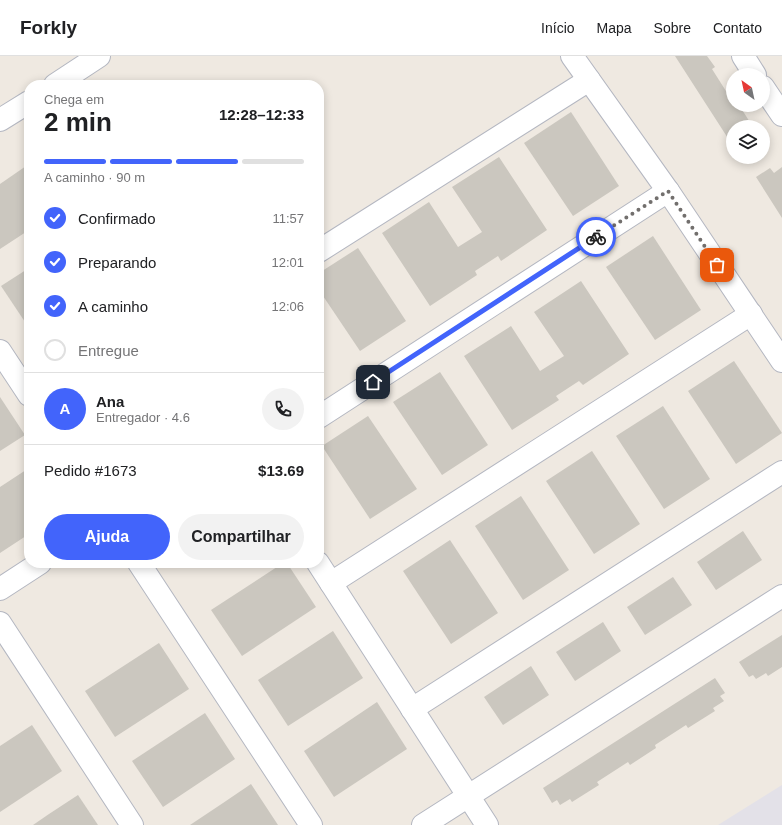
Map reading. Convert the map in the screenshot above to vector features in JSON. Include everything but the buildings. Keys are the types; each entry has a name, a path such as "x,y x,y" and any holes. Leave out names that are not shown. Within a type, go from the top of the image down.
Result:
{"street":[{"path":"62,80 99,56"},
{"path":"572,56 668,191 782,361"},
{"path":"743,56 751,68"},
{"path":"324,248 589,80"},
{"path":"770,97 782,115"},
{"path":"0,120 24,108"},
{"path":"324,414 668,191"},
{"path":"331,583 751,314"},
{"path":"0,351 24,387"},
{"path":"412,709 782,472"},
{"path":"0,589 32,568"},
{"path":"142,568 311,825"},
{"path":"321,568 487,825"},
{"path":"423,825 782,596"},
{"path":"0,623 132,825"}],"shaded area":[{"path":"782,785 782,825 718,825"}],"way so far":[{"path":"596,237 668,191 717,265"}],"route":[{"path":"373,382 596,237"}]}
